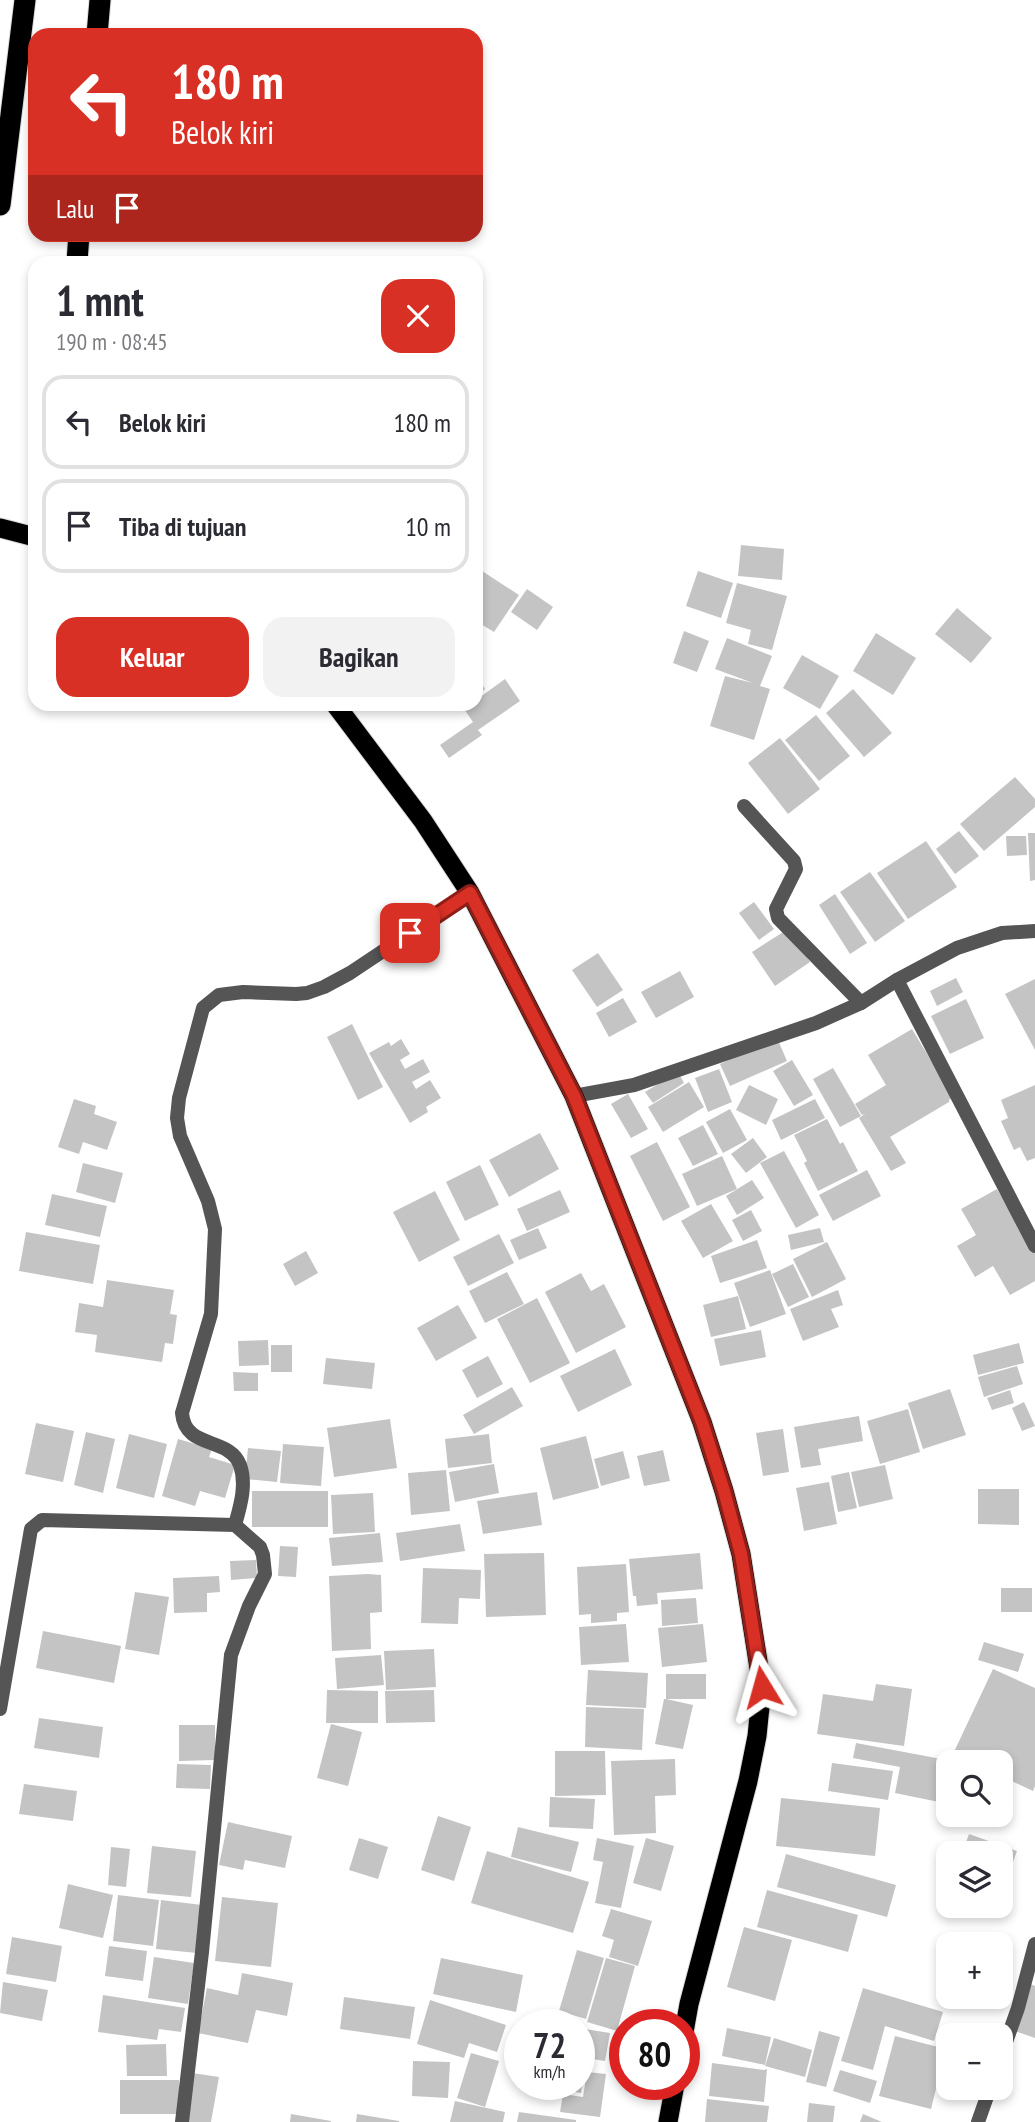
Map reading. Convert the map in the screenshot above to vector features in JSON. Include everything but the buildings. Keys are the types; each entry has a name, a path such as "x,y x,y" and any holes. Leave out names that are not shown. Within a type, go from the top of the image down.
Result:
{"highway":[{"path":"0,205 25,0"},
{"path":"98,28 100,0"},
{"path":"0,528 28,535"},
{"path":"340,711 423,821 470,893 574,1096 702,1422 741,1554 762,1687 757,1736 748,1781 689,2009"},
{"path":"668,2122 672,2100"}],"street":[{"path":"744,806 794,861 796,869 776,909 778,918 861,1003"},
{"path":"235,1525 243,1494 240,1465 229,1452 190,1433 183,1423 182,1413 208,1327 212,1301 215,1229 208,1201 180,1136 177,1118 178,1098 203,1008 219,995 243,992 296,995 324,987 350,973 470,893"},
{"path":"574,1096 634,1085 804,1027 861,1003 957,948 1002,933 1035,931"},
{"path":"897,980 1035,1246"},
{"path":"0,1709 31,1529 42,1520 235,1525 260,1547 265,1574 249,1606 231,1656 205,1926 182,2122"},
{"path":"1013,2023 1035,1944"},
{"path":"978,2122 986,2100"}],"route":[{"path":"410,933 470,893 574,1096 702,1422 724,1491 741,1554 762,1687"}]}
